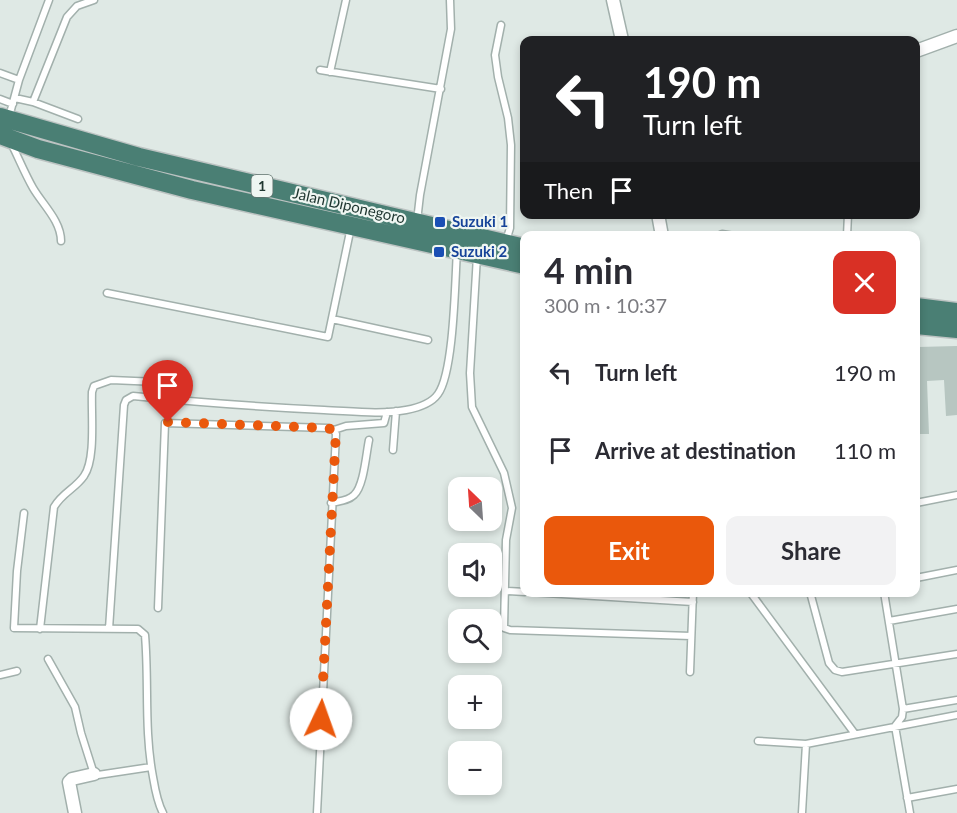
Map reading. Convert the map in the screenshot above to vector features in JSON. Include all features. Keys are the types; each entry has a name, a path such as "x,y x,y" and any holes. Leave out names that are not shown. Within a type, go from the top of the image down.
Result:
{"highway":[{"name":"Jalan Diponegoro","path":"8,119 130,155 417,221 458,241 478,246 520,263"},
{"name":"Jalan Diponegoro","path":"8,119 150,179 412,240 458,241"},
{"name":"Jalan Diponegoro","path":"478,246 506,244 520,247"},
{"path":"920,307 957,312"},
{"path":"920,326 957,329"}],"street":[{"path":"613,0 621,36"},
{"path":"920,50 957,36"},
{"path":"75,813 69,782 72,779 94,774"}],"lane":[{"path":"8,119 19,80 49,0"},
{"path":"8,119 33,102 67,17 77,6 94,0"},
{"path":"330,72 346,0"},
{"path":"412,240 441,89 450,29 450,0"},
{"path":"501,25 495,54 511,145 510,228 506,244"},
{"path":"320,70 441,89"},
{"path":"0,73 19,80"},
{"path":"0,99 34,189 58,225 61,242"},
{"path":"33,102 78,119"},
{"path":"107,293 324,337 329,336 352,225"},
{"path":"109,629 123,416 126,400 133,396 290,408 387,412 407,410 429,402 435,398 443,386 451,345 458,241"},
{"path":"478,246 470,373 472,407 504,473 510,492 512,508 506,540 504,628 692,636"},
{"path":"332,319 428,340"},
{"path":"40,629 54,507 62,495 80,481 90,466 94,386 111,380 181,383"},
{"path":"393,450 396,411"},
{"path":"158,608 165,423 334,430 346,426 384,423 387,412"},
{"path":"317,813 336,434 334,430"},
{"path":"331,503 356,494 369,440"},
{"path":"920,502 957,495"},
{"path":"24,513 13,625 16,629 138,628 145,635 147,730 151,767 157,798 163,813"},
{"path":"920,577 957,570"},
{"path":"506,591 520,592"},
{"path":"610,597 693,602"},
{"path":"690,672 693,597"},
{"path":"754,597 855,734"},
{"path":"811,597 829,663 835,670 842,672 957,654"},
{"path":"885,597 903,709 902,717 895,726 910,813"},
{"path":"889,621 957,609"},
{"path":"48,659 75,707 94,774 151,767"},
{"path":"0,675 18,671"},
{"path":"903,709 957,700"},
{"path":"758,741 806,744 957,715"},
{"path":"802,813 806,744"},
{"path":"908,798 957,789"}],"building":[{"path":"957,346 957,415 946,416 944,380 927,381 929,434 920,434 920,347"}],"place":[{"name":"Suzuki 1","path":"440,222"},
{"name":"Suzuki 2","path":"439,252"}],"route":[{"path":"168,422 328,428 336,432 321,719"}]}
